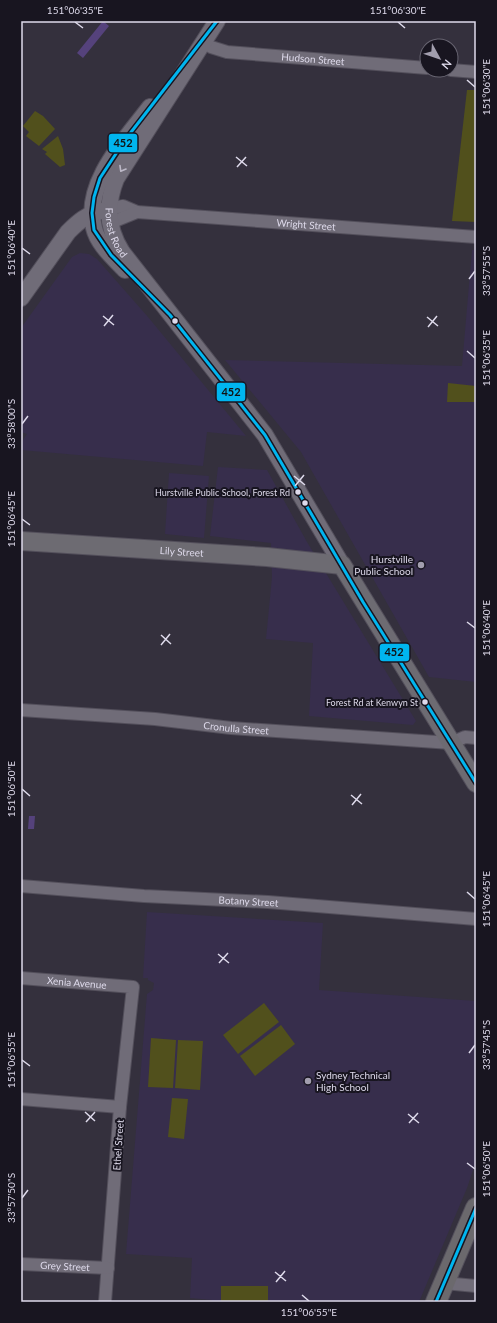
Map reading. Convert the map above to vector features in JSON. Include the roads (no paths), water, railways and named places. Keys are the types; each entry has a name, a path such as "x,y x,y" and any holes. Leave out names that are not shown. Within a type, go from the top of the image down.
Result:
{"main road":[{"name":"Lily Street","path":"21,541 267,557 342,565"},
{"name":"Forest Road","path":"342,565 476,783"},
{"path":"436,1302 476,1208"}],"street":[{"name":"Forest Road","path":"217,21 116,179 111,192 109,216 114,240 170,315 265,435 342,565"},
{"name":"Forest Road","path":"170,315 111,256 94,230 92,213 94,197 98,184 112,159 156,99 203,41"},
{"name":"Hudson Street","path":"203,41 215,49 227,52 419,67"},
{"path":"459,71 476,72"},
{"name":"Wright Street","path":"109,216 137,212 476,237"},
{"path":"21,298 58,245 78,223 92,213 109,216"},
{"path":"58,245 94,230 109,216"},
{"name":"Cronulla Street","path":"21,710 154,719 231,728 451,743"},
{"path":"451,743 465,737 476,738"},
{"name":"Botany Street","path":"21,886 144,896 268,902 476,919"},
{"name":"Xenia Avenue","path":"21,978 133,987"},
{"name":"Ethel Street","path":"105,1302 120,1107 133,987"},
{"path":"21,1099 120,1107"},
{"name":"Grey Street","path":"21,1264 108,1268"},
{"path":"444,1283 476,1286"},
{"path":"105,1302 111,1302"}],"place":[{"name":"Hurstville Public School, Forest Rd","path":"298,492"},
{"name":"Hurstville Public School","path":"421,565"},
{"name":"Forest Rd at Kenwyn St","path":"425,702"},
{"name":"Sydney Technical High School","path":"308,1081"}]}
